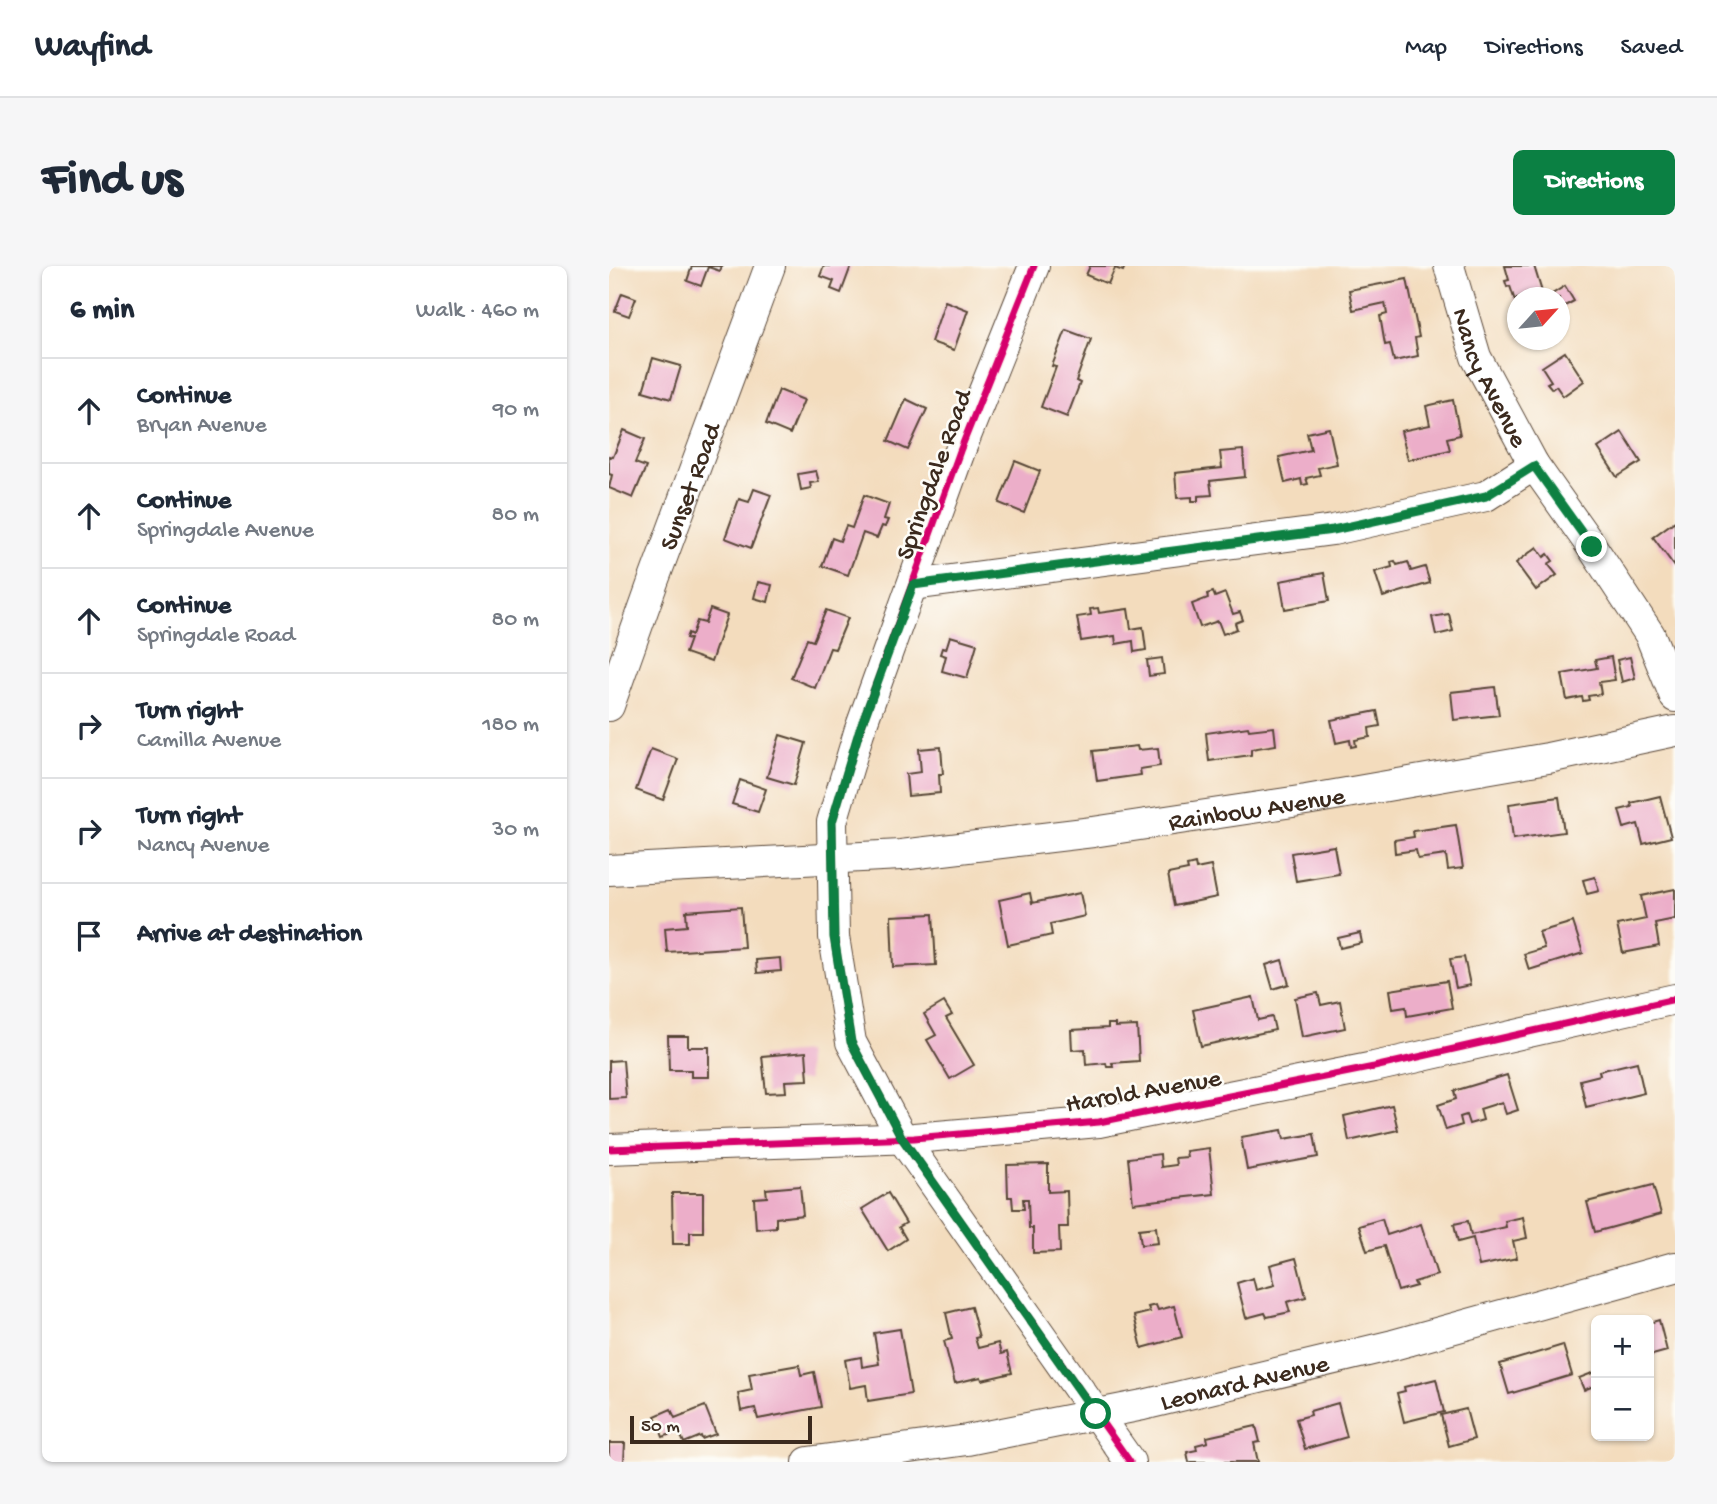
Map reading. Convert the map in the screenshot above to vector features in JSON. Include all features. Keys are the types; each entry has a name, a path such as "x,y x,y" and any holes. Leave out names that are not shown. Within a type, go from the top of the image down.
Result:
{"street":[{"name":"Sunset Road","path":"609,706 770,266"},
{"name":"Springdale Road","path":"1034,266 960,451 859,732 832,822 834,937 851,1042 902,1138 1130,1462"},
{"name":"Nancy Avenue","path":"1449,266 1476,357 1534,466 1650,635 1675,697"},
{"path":"913,585 1333,530 1486,496 1534,466"},
{"name":"Rainbow Avenue","path":"832,859 901,855 1093,832 1306,800 1548,758 1675,731"},
{"path":"609,870 832,859"},
{"name":"Harold Avenue","path":"609,1149 902,1138 1099,1122 1374,1067 1675,999"},
{"name":"Leonard Avenue","path":"808,1462 967,1440 1143,1405 1393,1345 1675,1267"}],"building":[{"path":"692,266 722,266 720,271 708,267 701,286 687,281"},
{"path":"824,266 851,266 841,293 831,289 834,281 820,276"},
{"path":"1090,266 1125,266 1123,271 1115,268 1108,284 1086,275"},
{"path":"1505,266 1534,266 1540,287 1507,287 1505,281 1509,280"},
{"path":"1407,279 1419,337 1415,338 1418,356 1394,361 1390,344 1385,345 1380,316 1387,314 1385,303 1353,310 1349,290"},
{"path":"622,293 636,298 629,316 615,311"},
{"path":"945,301 968,310 954,350 931,342"},
{"path":"1066,330 1091,339 1076,381 1080,383 1067,417 1041,407 1056,367 1052,366"},
{"path":"1565,352 1584,381 1563,396 1556,386 1552,389 1547,383 1551,381 1542,367"},
{"path":"653,358 681,366 671,399 643,391"},
{"path":"779,390 804,400 790,434 766,424"},
{"path":"906,399 927,409 908,450 888,441"},
{"path":"1453,400 1460,435 1447,438 1450,450 1408,460 1401,431 1430,425 1426,406"},
{"path":"1329,428 1337,464 1318,468 1320,475 1306,478 1308,484 1302,485 1301,479 1285,483 1279,457 1311,450 1307,433"},
{"path":"624,430 645,439 635,463 646,467 633,498 609,488 612,475 609,474 609,456 613,457"},
{"path":"1622,432 1641,462 1617,477 1598,448"},
{"path":"1243,450 1245,477 1210,481 1212,495 1198,496 1198,501 1192,501 1192,497 1177,498 1175,473 1222,468 1220,452"},
{"path":"1015,461 1040,471 1024,513 999,503"},
{"path":"816,471 819,482 810,483 811,488 801,490 798,474"},
{"path":"754,489 771,495 751,548 725,538 739,499 749,502"},
{"path":"864,495 889,504 884,519 888,520 885,527 882,526 877,538 863,533 848,575 822,566 832,538 840,541 846,526 852,528"},
{"path":"1675,521 1675,567 1653,537"},
{"path":"1537,547 1544,557 1548,554 1553,561 1548,564 1557,575 1536,590 1516,563"},
{"path":"1395,561 1397,565 1408,562 1411,571 1425,567 1430,583 1383,597 1375,572 1392,567 1391,562"},
{"path":"1324,573 1329,601 1285,609 1280,581"},
{"path":"758,582 772,585 768,602 754,598"},
{"path":"1213,592 1215,597 1225,593 1233,614 1240,612 1243,620 1235,623 1237,629 1223,634 1218,621 1200,627 1192,604 1208,598 1207,594"},
{"path":"1098,608 1099,613 1128,609 1131,629 1143,627 1146,650 1134,652 1133,641 1116,644 1115,636 1081,641 1077,617 1091,615 1090,609"},
{"path":"710,609 727,615 711,662 685,653 690,639 686,638 688,633 692,635 697,621 705,623"},
{"path":"826,610 848,618 835,649 830,648 815,688 791,678 807,639 813,641"},
{"path":"1449,614 1453,631 1436,635 1432,617"},
{"path":"950,636 977,644 967,678 942,671 946,656 940,654 942,648 946,649"},
{"path":"1611,657 1615,680 1599,682 1601,694 1588,696 1589,700 1583,701 1582,697 1567,700 1562,674 1597,668 1595,660"},
{"path":"1630,657 1635,678 1622,682 1617,660"},
{"path":"1162,658 1164,674 1149,676 1147,660"},
{"path":"1495,687 1499,715 1454,720 1451,692"},
{"path":"1377,711 1380,726 1369,728 1370,737 1355,740 1356,746 1351,747 1350,740 1336,743 1331,720"},
{"path":"1248,727 1249,730 1274,727 1276,745 1251,749 1251,755 1209,761 1206,733"},
{"path":"780,735 806,743 794,785 767,777"},
{"path":"1137,746 1138,750 1158,748 1160,766 1140,769 1141,775 1097,781 1093,751"},
{"path":"941,747 943,774 939,774 940,793 908,796 906,774 921,772 919,749"},
{"path":"651,749 678,759 663,800 636,790"},
{"path":"740,780 766,789 758,812 732,804"},
{"path":"1660,796 1671,837 1643,844 1638,824 1624,828 1619,810 1632,807 1631,803"},
{"path":"1559,797 1564,832 1513,839 1509,804"},
{"path":"1456,825 1463,868 1448,870 1446,855 1418,859 1416,850 1395,853 1394,840 1414,837 1413,831"},
{"path":"1334,846 1339,874 1296,881 1291,853"},
{"path":"1195,864 1196,869 1211,866 1217,897 1174,906 1168,874 1188,870 1187,866"},
{"path":"1595,877 1599,891 1587,894 1583,880"},
{"path":"1675,889 1675,919 1655,923 1659,946 1623,953 1617,925 1646,919 1641,896"},
{"path":"1030,893 1032,903 1080,893 1085,916 1050,924 1052,935 1008,945 999,900"},
{"path":"741,907 744,947 667,952 665,928 687,926 686,911"},
{"path":"933,914 936,965 893,967 891,916"},
{"path":"1573,922 1583,953 1529,970 1524,954 1544,948 1539,932"},
{"path":"1360,933 1362,943 1340,948 1338,938"},
{"path":"1464,957 1470,985 1456,988 1450,959"},
{"path":"780,958 781,971 757,973 756,960"},
{"path":"1282,960 1289,984 1273,989 1266,965"},
{"path":"1447,981 1452,1008 1407,1016 1406,1007 1393,1009 1390,990"},
{"path":"1318,993 1321,1005 1340,1001 1345,1028 1302,1037 1295,998"},
{"path":"1253,997 1258,1020 1272,1017 1275,1030 1201,1046 1193,1010"},
{"path":"944,1002 952,1015 946,1018 974,1065 950,1079 927,1040 936,1035 924,1014"},
{"path":"1108,1024 1115,1024 1115,1027 1137,1026 1139,1061 1112,1063 1113,1067 1107,1067 1106,1063 1086,1065 1085,1049 1072,1050 1071,1030 1108,1028"},
{"path":"668,1036 688,1036 688,1047 709,1047 709,1077 691,1077 691,1070 669,1070"},
{"path":"806,1052 808,1080 785,1081 786,1092 766,1093 762,1056"},
{"path":"623,1060 626,1098 609,1099 609,1061"},
{"path":"1637,1062 1644,1093 1586,1107 1580,1080 1600,1075 1599,1071"},
{"path":"1507,1075 1518,1110 1506,1114 1502,1102 1480,1109 1483,1120 1469,1124 1466,1115 1460,1117 1462,1125 1446,1130 1438,1105 1456,1099 1454,1091"},
{"path":"1392,1105 1398,1130 1349,1141 1344,1116"},
{"path":"1282,1130 1284,1139 1314,1134 1318,1157 1247,1170 1241,1137"},
{"path":"1209,1148 1214,1194 1133,1203 1128,1158 1160,1154 1161,1167 1176,1165 1175,1158 1187,1157 1186,1151"},
{"path":"1048,1164 1048,1192 1067,1191 1068,1227 1059,1227 1060,1252 1033,1253 1033,1228 1029,1228 1028,1199 1023,1199 1024,1209 1013,1209 1012,1197 1008,1197 1007,1165"},
{"path":"1653,1185 1661,1214 1595,1232 1587,1202"},
{"path":"800,1186 803,1215 776,1218 776,1227 756,1229 754,1198 767,1197 766,1189"},
{"path":"672,1193 703,1193 703,1232 690,1232 690,1244 673,1244"},
{"path":"888,1193 906,1223 899,1227 906,1239 888,1251 862,1209"},
{"path":"1523,1217 1527,1238 1513,1241 1517,1258 1479,1266 1473,1238 1458,1242 1454,1224 1468,1221 1471,1235 1506,1227 1505,1221"},
{"path":"1382,1219 1387,1235 1421,1224 1437,1275 1414,1282 1416,1286 1398,1291 1384,1246 1367,1251 1359,1226"},
{"path":"1156,1227 1158,1243 1141,1245 1139,1229"},
{"path":"1296,1258 1306,1297 1287,1302 1290,1312 1267,1317 1265,1313 1246,1318 1237,1283 1253,1278 1256,1290 1275,1285 1270,1265"},
{"path":"1156,1305 1158,1310 1174,1306 1182,1337 1142,1348 1134,1316 1150,1312 1148,1307"},
{"path":"971,1307 979,1337 975,1338 978,1348 998,1343 1001,1354 1007,1352 1012,1373 955,1383 944,1341 952,1339 946,1313"},
{"path":"1659,1320 1667,1351 1654,1355 1654,1322"},
{"path":"900,1329 911,1394 868,1401 866,1385 850,1388 845,1360 861,1357 862,1367 879,1364 874,1333"},
{"path":"1563,1345 1572,1375 1509,1394 1500,1364"},
{"path":"799,1365 801,1375 814,1372 821,1407 758,1419 755,1408 741,1411 738,1393 752,1390 749,1374"},
{"path":"1591,1374 1591,1387 1584,1390 1579,1378"},
{"path":"1436,1379 1444,1412 1404,1422 1397,1393 1405,1391 1404,1387"},
{"path":"1338,1403 1347,1437 1305,1449 1296,1419 1311,1415 1310,1411"},
{"path":"705,1406 716,1434 702,1439 701,1436 684,1443 679,1431 663,1437 655,1416 671,1409 675,1418"},
{"path":"1466,1409 1474,1439 1449,1446 1441,1415"},
{"path":"1256,1426 1260,1442 1254,1443 1258,1462 1189,1462 1187,1452 1197,1450 1196,1445 1208,1442 1207,1437"},
{"path":"609,1443 625,1443 624,1462 609,1462"}],"cycle path":[{"path":"1034,266 960,451 859,732 832,822 834,937 851,1042 902,1138 1130,1462"},
{"path":"609,1149 914,1138 1099,1122 1374,1067 1675,999"}],"route":[{"path":"1096,1414 902,1138 851,1042 834,937 832,822 859,732 913,585 1333,530 1486,496 1534,466 1592,547"}]}
